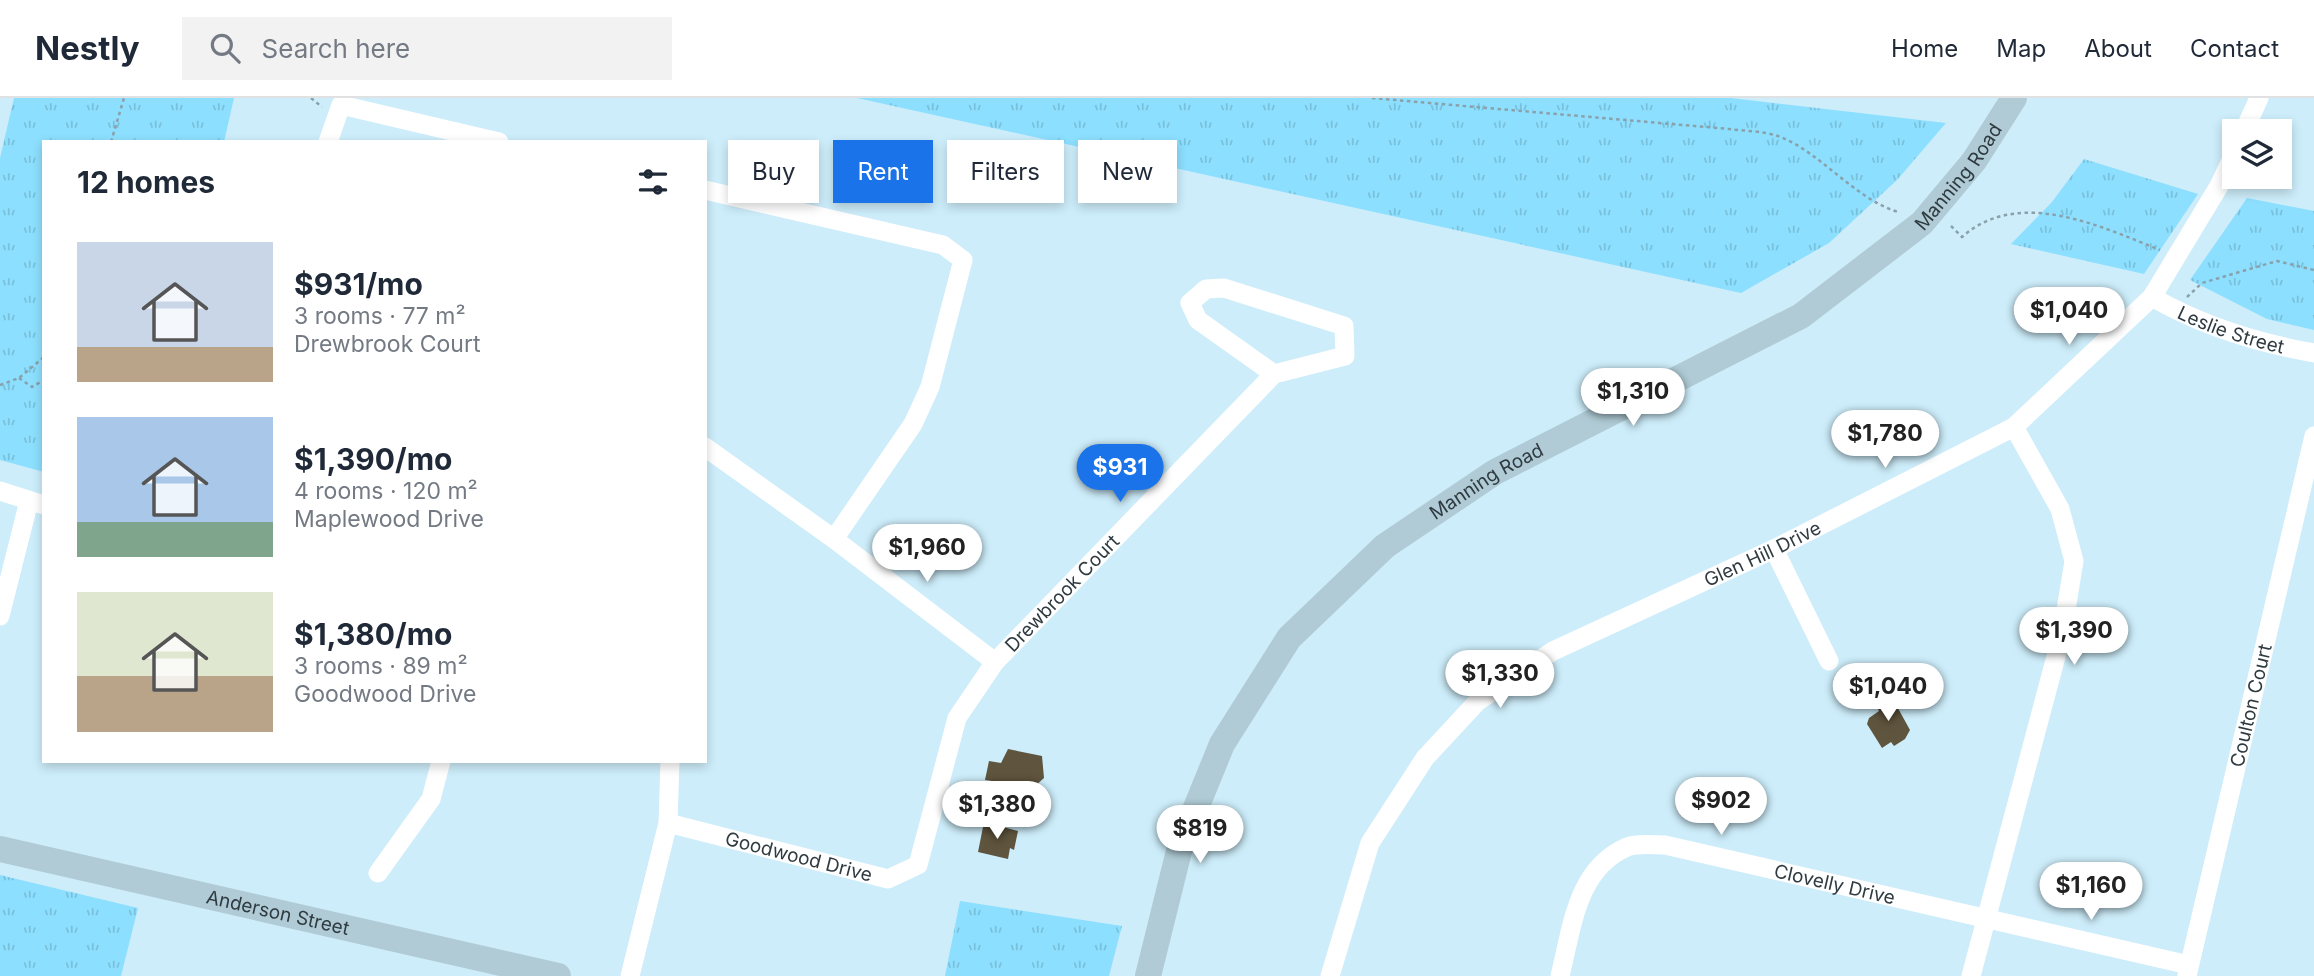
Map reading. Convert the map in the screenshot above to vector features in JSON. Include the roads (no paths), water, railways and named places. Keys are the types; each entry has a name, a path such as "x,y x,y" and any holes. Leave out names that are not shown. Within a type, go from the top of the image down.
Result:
{"main road":[{"name":"Manning Road","path":"1148,976 1181,847 1222,744 1289,638 1385,546 1495,472 1801,316 1922,223 1973,161 2014,98"},
{"name":"Anderson Street","path":"0,849 558,976"}],"street":[{"path":"2249,119 2259,98"},
{"path":"329,140 341,105 490,140"},
{"name":"Glen Hill Drive","path":"1330,976 1370,843 1425,758 1478,701 1553,651 1774,549 2014,427 2152,298 2222,180"},
{"path":"707,190 943,244 963,260 930,387 913,424 834,539"},
{"path":"1224,288 1344,326 1345,356 1274,374 1198,320 1190,303 1206,289 1224,288"},
{"name":"Leslie Street","path":"2152,298 2174,310 2266,344 2314,353"},
{"name":"Drewbrook Court","path":"995,662 1274,374"},
{"path":"1971,976 2062,634 2074,561 2060,509 2014,427"},
{"name":"Coulton Court","path":"2188,970 2314,436"},
{"path":"707,448 834,539 995,662"},
{"path":"0,491 36,503 0,616"},
{"path":"1774,549 1829,661"},
{"name":"Goodwood Drive","path":"668,823 888,879 918,865 957,718 995,662"},
{"path":"378,873 431,799 440,763"},
{"path":"630,976 668,823 670,763"},
{"name":"Clovelly Drive","path":"1560,976 1582,891 1597,867 1629,846 1665,845 1984,919 2188,970"}]}
